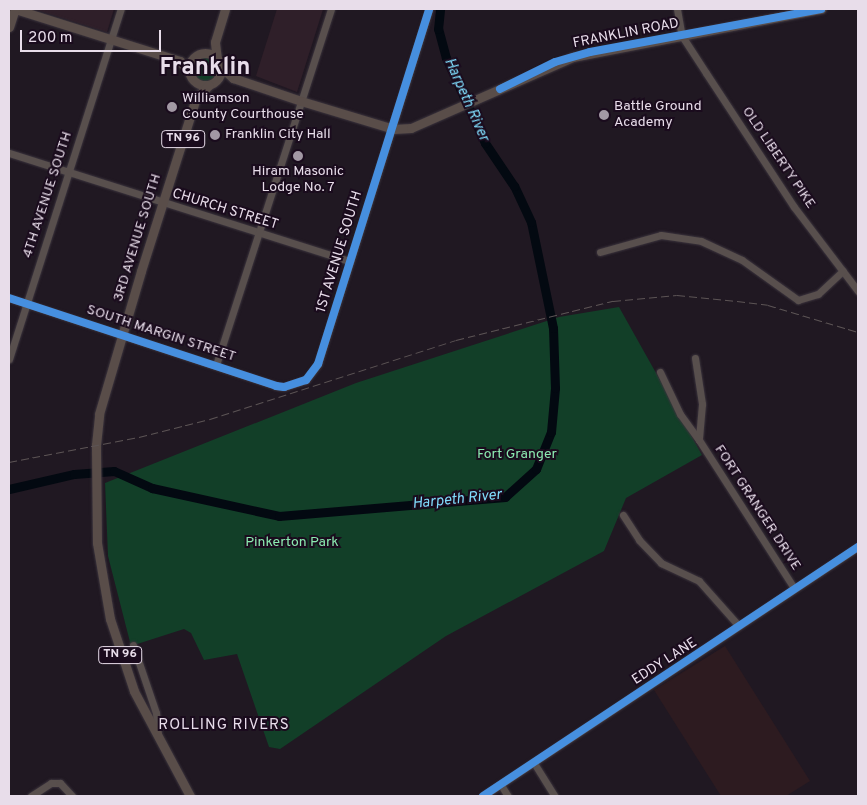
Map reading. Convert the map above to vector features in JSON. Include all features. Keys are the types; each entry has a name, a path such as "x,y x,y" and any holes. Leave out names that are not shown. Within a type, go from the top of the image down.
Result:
{"main road":[{"path":"9,12 15,9 180,61 198,56 215,42"},
{"path":"9,27 15,9"},
{"path":"219,63 215,42 226,9"},
{"name":"FRANKLIN ROAD","path":"394,129 411,128 446,115 573,57 821,9"},
{"path":"198,56 219,63 233,78 394,129"},
{"path":"196,98 190,75 198,56"},
{"path":"180,61 198,84 233,78"},
{"name":"TN 96","path":"213,82 219,63"},
{"name":"3RD AVENUE SOUTH","path":"158,740 134,691 110,619 97,543 96,447 99,414 196,98 213,82"},
{"name":"TN 96","path":"158,740 190,796"}],"street":[{"name":"4TH AVENUE SOUTH","path":"9,359 121,9"},
{"path":"216,365 331,9"},
{"name":"1ST AVENUE SOUTH","path":"306,380 318,364 394,129 429,9"},
{"path":"677,9 682,36"},
{"name":"OLD LIBERTY PIKE","path":"682,36 794,206 857,288"},
{"name":"CHURCH STREET","path":"9,153 163,204 350,261"},
{"path":"600,252 661,235 701,241 742,260 798,300 818,294 843,271"},
{"name":"SOUTH MARGIN STREET","path":"9,298 276,386 284,387 306,380"},
{"name":"FORT GRANGER DRIVE","path":"695,358 702,404 699,440"},
{"name":"FORT GRANGER DRIVE","path":"660,372 680,414 699,440 794,588"},
{"path":"623,515 639,540 661,563 700,581 739,626"},
{"name":"EDDY LANE","path":"484,796 858,547"},
{"path":"133,645 156,713 158,740"},
{"path":"534,763 555,796"},
{"path":"31,796 51,783 60,783 72,796"},
{"path":"500,785 508,796"}],"shaded area":[{"path":"34,9 114,9 107,32"},
{"path":"277,9 323,9 297,92 256,76"},
{"path":"725,646 810,781 786,796 721,796 654,690"}],"green space":[{"path":"205,57 214,60 217,69 214,78 205,81 196,78 193,69 196,60"},
{"path":"619,307 702,455 626,498 604,551 446,636 280,749 269,747 237,654 204,660 191,633 184,629 131,646 108,556 105,483 356,383 559,317"}],"waterway":[{"name":"Harpeth River","path":"9,489 74,474 114,471 152,488 279,516 505,497 536,469 551,432 555,388 553,328 531,222 514,186 485,143 446,58 438,29 440,9"}],"railway":[{"path":"9,462 139,437 210,419 456,340 613,301 677,295 737,301 768,305 858,332"}],"cycle path":[{"path":"9,298 276,386 284,387 306,380 318,364 429,9"},
{"path":"500,89 555,62 590,52 821,9"},
{"path":"483,796 858,547"}],"place":[{"name":"Williamson County Courthouse","path":"172,107"},
{"name":"Battle Ground Academy","path":"604,115"},
{"name":"Franklin City Hall","path":"215,135"},
{"name":"Hiram Masonic Lodge No. 7","path":"298,156"}],"district":[{"name":"Franklin","path":"205,69"},
{"name":"ROLLING RIVERS","path":"224,726"}],"park label":[{"name":"Fort Granger","path":"517,455"},
{"name":"Pinkerton Park","path":"292,543"}]}
